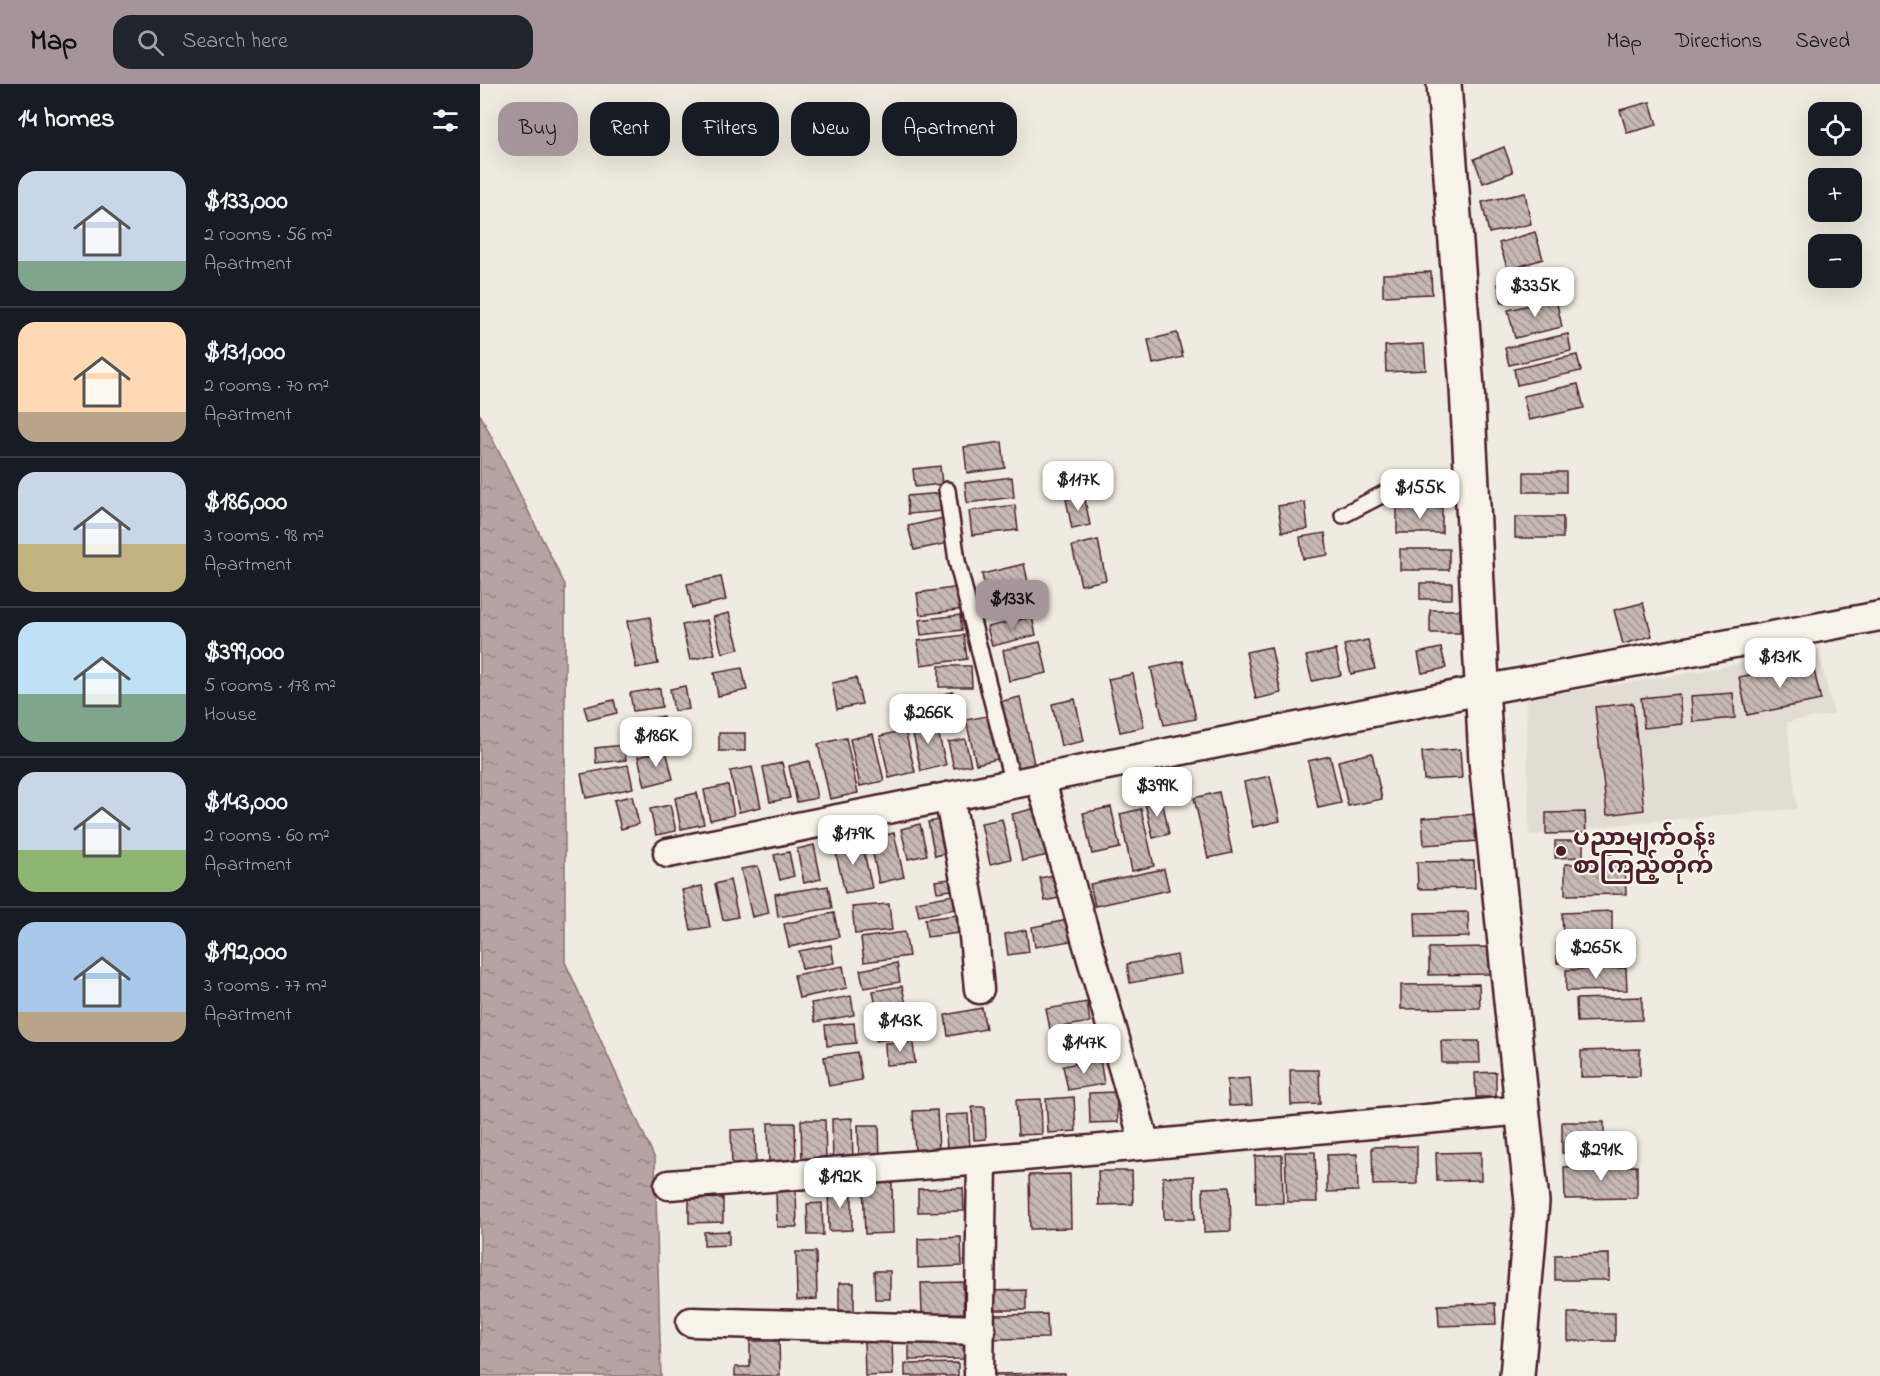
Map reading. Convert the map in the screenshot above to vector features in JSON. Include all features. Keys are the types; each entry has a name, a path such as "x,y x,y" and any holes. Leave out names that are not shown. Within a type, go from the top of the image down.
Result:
{"street":[{"path":"1444,84 1467,388 1486,760 1532,1202 1517,1376"},
{"path":"668,853 1482,690 1880,616"},
{"path":"1040,778 1145,1144"},
{"path":"949,797 972,915 979,989"},
{"path":"669,1185 982,1160 1522,1110"},
{"path":"979,1376 982,1160"},
{"path":"692,1322 981,1330"}],"lane":[{"path":"1343,515 1395,488 1472,484"},
{"path":"947,489 957,561 1013,784"}],"shaded area":[{"path":"1818,649 1834,714 1787,722 1797,809 1654,821 1529,835 1526,698 1678,675"}],"water":[{"path":"480,414 565,585 565,962 655,1159 661,1376 480,1376"}],"building":[{"path":"1650,102 1657,125 1627,133 1620,110"},
{"path":"1504,147 1513,172 1483,183 1474,159"},
{"path":"1525,193 1531,224 1489,233 1482,202"},
{"path":"1535,232 1543,259 1508,270 1499,243"},
{"path":"1557,271 1562,290 1502,303 1498,284"},
{"path":"1431,272 1432,294 1383,296 1383,274"},
{"path":"1556,299 1562,327 1515,338 1508,310"},
{"path":"1177,333 1183,357 1153,364 1148,340"},
{"path":"1568,334 1571,351 1509,365 1505,348"},
{"path":"1424,344 1426,370 1386,372 1385,346"},
{"path":"1577,355 1581,371 1517,385 1514,369"},
{"path":"1578,384 1584,408 1529,420 1523,396"},
{"path":"1002,442 1005,468 967,473 964,447"},
{"path":"940,466 942,484 915,487 913,469"},
{"path":"1524,472 1566,472 1566,492 1524,492"},
{"path":"1012,477 1014,497 967,503 965,483"},
{"path":"942,493 943,511 908,514 907,496"},
{"path":"1084,495 1090,525 1072,529 1066,499"},
{"path":"1305,502 1308,529 1282,532 1278,506"},
{"path":"1015,505 1018,530 972,535 969,511"},
{"path":"1397,508 1442,508 1442,533 1397,533"},
{"path":"1515,517 1563,517 1563,538 1515,538"},
{"path":"944,518 949,543 914,550 908,526"},
{"path":"1325,533 1328,555 1303,559 1300,537"},
{"path":"1098,540 1106,580 1081,585 1072,546"},
{"path":"1400,549 1449,549 1449,570 1400,570"},
{"path":"1024,564 1031,595 988,605 982,574"},
{"path":"721,577 726,600 692,608 687,584"},
{"path":"1420,583 1452,583 1452,599 1420,599"},
{"path":"960,587 964,609 920,615 917,593"},
{"path":"1643,603 1652,636 1623,644 1614,610"},
{"path":"1430,610 1460,610 1460,633 1430,633"},
{"path":"729,613 739,649 722,653 713,617"},
{"path":"960,615 962,630 921,635 919,620"},
{"path":"650,617 658,664 636,668 627,621"},
{"path":"1032,617 1036,635 992,646 987,627"},
{"path":"707,620 715,654 690,660 682,625"},
{"path":"964,635 967,659 921,665 918,641"},
{"path":"1368,640 1375,669 1351,674 1344,645"},
{"path":"1040,642 1047,673 1009,681 1003,650"},
{"path":"1271,647 1281,693 1256,699 1246,652"},
{"path":"1441,648 1446,668 1422,673 1418,653"},
{"path":"1336,650 1341,675 1312,681 1306,656"},
{"path":"1183,661 1196,719 1164,725 1151,668"},
{"path":"1812,662 1821,700 1747,715 1739,677"},
{"path":"939,666 971,666 972,687 939,687"},
{"path":"742,668 747,690 718,696 714,673"},
{"path":"1133,674 1144,727 1120,732 1108,679"},
{"path":"856,678 862,704 837,709 832,683"},
{"path":"685,686 689,709 674,711 670,689"},
{"path":"660,688 662,707 633,711 630,693"},
{"path":"953,692 958,713 939,717 935,696"},
{"path":"1733,693 1735,718 1693,722 1691,696"},
{"path":"1679,694 1682,724 1644,728 1641,698"},
{"path":"1020,697 1035,769 1014,774 999,702"},
{"path":"1075,699 1084,741 1061,746 1052,704"},
{"path":"614,700 617,713 588,720 584,707"},
{"path":"1633,703 1644,810 1607,815 1595,707"},
{"path":"992,715 1002,758 976,764 966,720"},
{"path":"663,716 667,737 638,742 634,721"},
{"path":"935,719 946,765 921,771 911,724"},
{"path":"905,730 915,772 889,778 880,736"},
{"path":"719,733 745,733 745,751 719,751"},
{"path":"873,734 884,781 860,786 850,739"},
{"path":"846,738 858,793 830,799 818,744"},
{"path":"965,739 971,765 954,768 948,742"},
{"path":"624,745 626,760 596,763 595,748"},
{"path":"1460,749 1462,778 1424,780 1422,752"},
{"path":"666,750 673,779 645,786 638,757"},
{"path":"1372,753 1382,799 1348,806 1338,761"},
{"path":"1330,756 1341,803 1318,808 1308,761"},
{"path":"809,761 817,798 797,802 789,766"},
{"path":"782,763 790,798 770,802 763,767"},
{"path":"628,765 633,788 586,798 581,774"},
{"path":"752,767 761,807 739,812 730,771"},
{"path":"1270,776 1280,821 1253,827 1244,782"},
{"path":"728,785 734,815 710,820 704,790"},
{"path":"1219,792 1232,853 1208,858 1194,798"},
{"path":"697,793 704,824 681,829 675,798"},
{"path":"632,796 639,824 621,829 614,800"},
{"path":"1162,799 1169,834 1153,838 1145,803"},
{"path":"670,805 676,831 656,835 650,809"},
{"path":"1111,807 1120,848 1092,854 1083,813"},
{"path":"1037,808 1048,855 1022,861 1012,814"},
{"path":"1141,809 1154,866 1132,871 1120,814"},
{"path":"1585,812 1586,833 1546,834 1546,813"},
{"path":"1477,814 1479,841 1424,845 1422,818"},
{"path":"949,818 956,851 935,856 928,822"},
{"path":"1002,819 1011,859 990,864 981,823"},
{"path":"920,824 927,855 908,859 901,829"},
{"path":"894,833 904,877 879,883 870,839"},
{"path":"861,839 872,888 845,893 834,845"},
{"path":"1555,841 1583,841 1583,857 1555,858"},
{"path":"814,845 821,879 804,883 797,849"},
{"path":"789,852 794,876 780,880 774,855"},
{"path":"1474,861 1475,888 1418,889 1417,862"},
{"path":"1625,863 1626,894 1565,895 1565,864"},
{"path":"758,866 769,913 752,917 741,869"},
{"path":"1164,869 1169,890 1095,906 1090,884"},
{"path":"1063,873 1068,896 1045,901 1040,878"},
{"path":"950,879 951,890 937,892 935,881"},
{"path":"730,880 738,917 723,920 715,884"},
{"path":"702,886 710,927 691,930 682,890"},
{"path":"828,886 832,908 778,917 775,894"},
{"path":"963,893 966,907 919,916 916,902"},
{"path":"889,904 892,930 855,934 852,907"},
{"path":"1612,911 1612,935 1563,936 1562,913"},
{"path":"1468,912 1469,937 1416,938 1415,913"},
{"path":"834,913 839,937 789,947 784,924"},
{"path":"965,914 967,932 927,937 925,919"},
{"path":"1068,920 1071,941 1035,947 1032,927"},
{"path":"1026,930 1029,952 1008,955 1005,934"},
{"path":"905,932 909,956 864,962 861,938"},
{"path":"1621,940 1622,962 1557,963 1557,941"},
{"path":"831,945 834,963 802,969 799,951"},
{"path":"1489,947 1490,974 1429,975 1429,948"},
{"path":"1177,955 1180,974 1130,983 1127,964"},
{"path":"897,963 900,982 864,988 860,970"},
{"path":"843,966 847,988 799,998 794,975"},
{"path":"1626,968 1627,990 1566,991 1566,970"},
{"path":"1479,984 1480,1008 1401,1009 1401,985"},
{"path":"902,986 906,1005 877,1011 873,991"},
{"path":"851,996 854,1015 815,1022 811,1003"},
{"path":"1642,997 1642,1020 1577,1022 1576,999"},
{"path":"1087,1002 1090,1022 1050,1029 1046,1009"},
{"path":"982,1008 986,1029 948,1036 945,1015"},
{"path":"902,1013 905,1037 876,1041 873,1016"},
{"path":"854,1023 856,1043 827,1046 825,1025"},
{"path":"1441,1041 1479,1041 1480,1063 1442,1063"},
{"path":"913,1042 915,1063 886,1065 885,1043"},
{"path":"1640,1049 1640,1076 1581,1077 1581,1051"},
{"path":"857,1052 862,1080 829,1086 824,1057"},
{"path":"1100,1059 1104,1084 1068,1090 1063,1066"},
{"path":"1290,1070 1319,1070 1320,1104 1291,1105"},
{"path":"1496,1072 1496,1097 1476,1097 1475,1073"},
{"path":"1250,1078 1252,1105 1229,1106 1227,1080"},
{"path":"1116,1092 1118,1122 1090,1123 1089,1093"},
{"path":"1074,1097 1076,1131 1048,1133 1046,1099"},
{"path":"1041,1099 1042,1134 1018,1135 1016,1100"},
{"path":"972,1107 985,1107 986,1139 974,1140"},
{"path":"937,1110 939,1151 915,1153 913,1111"},
{"path":"968,1114 970,1149 947,1150 945,1115"},
{"path":"852,1118 853,1164 833,1165 832,1119"},
{"path":"801,1120 825,1120 826,1164 802,1164"},
{"path":"1562,1122 1604,1122 1604,1152 1562,1153"},
{"path":"768,1123 795,1123 796,1164 769,1165"},
{"path":"858,1125 879,1125 880,1161 859,1161"},
{"path":"755,1129 756,1166 732,1167 731,1130"},
{"path":"1417,1146 1417,1184 1373,1185 1372,1147"},
{"path":"1285,1152 1315,1152 1317,1202 1287,1202"},
{"path":"1481,1152 1481,1180 1437,1181 1436,1153"},
{"path":"1357,1154 1358,1191 1327,1192 1327,1155"},
{"path":"1282,1155 1283,1203 1256,1203 1255,1156"},
{"path":"1637,1166 1637,1198 1565,1199 1564,1167"},
{"path":"1098,1171 1132,1171 1133,1204 1099,1205"},
{"path":"1070,1174 1071,1228 1030,1229 1029,1175"},
{"path":"1194,1176 1195,1219 1164,1219 1163,1177"},
{"path":"892,1182 893,1233 865,1234 863,1183"},
{"path":"1230,1187 1231,1231 1204,1232 1203,1188"},
{"path":"828,1188 852,1188 852,1230 829,1231"},
{"path":"963,1188 964,1211 918,1212 918,1189"},
{"path":"776,1191 796,1191 797,1227 777,1227"},
{"path":"723,1198 723,1222 689,1223 689,1199"},
{"path":"822,1203 823,1235 808,1235 807,1204"},
{"path":"729,1231 729,1245 704,1246 704,1232"},
{"path":"961,1237 962,1266 918,1268 918,1239"},
{"path":"796,1252 816,1252 817,1299 797,1300"},
{"path":"1609,1254 1609,1280 1555,1280 1555,1255"},
{"path":"874,1271 890,1271 890,1299 875,1299"},
{"path":"963,1282 964,1313 922,1314 921,1283"},
{"path":"839,1283 854,1283 854,1314 839,1314"},
{"path":"1026,1290 1026,1310 992,1310 991,1291"},
{"path":"1495,1303 1496,1324 1439,1326 1438,1305"},
{"path":"1568,1313 1615,1313 1615,1341 1568,1341"},
{"path":"1047,1314 1048,1338 991,1339 991,1315"},
{"path":"892,1339 893,1375 865,1376 864,1340"},
{"path":"963,1339 964,1359 909,1360 909,1340"},
{"path":"750,1341 779,1341 780,1376 735,1376 735,1367 750,1367"},
{"path":"958,1363 958,1376 905,1376 905,1364"},
{"path":"1065,1373 1065,1376 990,1376 990,1374"}],"place":[{"name":"ပညာမျက်ဝန်း စာကြည့်တိုက်","path":"1561,851"}]}
